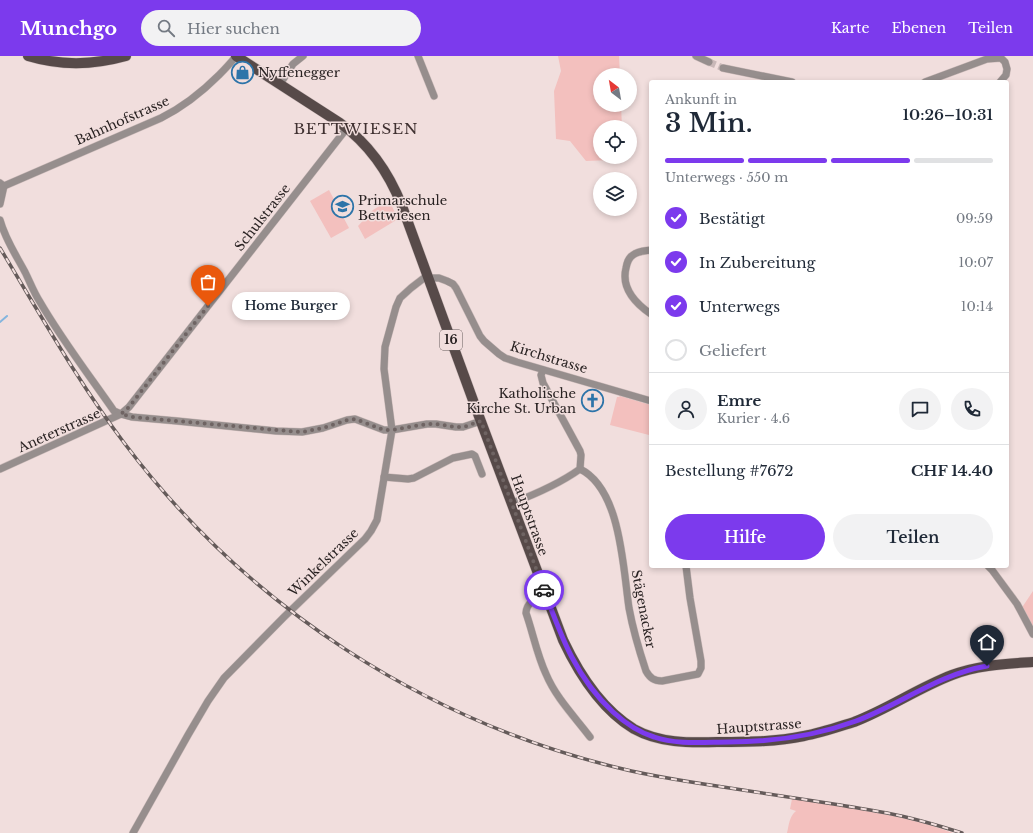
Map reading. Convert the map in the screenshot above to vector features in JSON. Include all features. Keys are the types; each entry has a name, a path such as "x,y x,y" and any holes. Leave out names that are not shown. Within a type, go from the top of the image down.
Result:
{"main road":[{"path":"28,56 51,61 78,64 126,56"},
{"name":"Hauptstrasse","path":"236,56 347,128 362,141 397,192 546,596 568,651 581,674 598,696 619,717 634,729 653,737 672,741 698,743 772,740 804,736 839,727 871,715 939,681 965,671 995,665 1033,662"}],"street":[{"name":"Bahnhofstrasse","path":"0,204 2,184 171,113 189,102 204,89 229,65 236,56"},
{"path":"280,84 293,64 303,56"},
{"path":"418,56 434,96"},
{"path":"696,56 709,62"},
{"path":"930,80 987,59 1001,58 1005,62 1007,69 1006,75 1002,80"},
{"path":"723,68 782,80"},
{"name":"Schulstrasse","path":"121,414 129,407 169,357 347,128"},
{"path":"0,220 8,241 48,316 114,411 121,414"},
{"path":"649,250 634,254 629,258 625,274 625,283 628,292 636,302 649,312"},
{"name":"Winkelstrasse","path":"133,833 188,735 208,701 224,678 284,617 365,539 377,520 392,430 384,369 385,347 400,298 419,281 424,278 429,278"},
{"name":"Kirchstrasse","path":"429,278 440,278 453,284 480,336 491,348 506,358 649,400"},
{"path":"512,503 541,492 580,469 580,451 543,384 541,375 543,370"},
{"name":"Aneterstrasse","path":"0,469 121,414 132,417 302,432 355,419 384,430 427,424 464,427 481,421"},
{"path":"384,477 414,478 453,458 472,454 475,456 482,474"},
{"name":"Stägenacker","path":"580,469 596,480 611,508 618,532 629,609 636,640 646,671 657,681 698,674 701,668 686,568"},
{"path":"990,568 1017,604 1033,634"},
{"path":"546,596 533,601 526,608 526,613 540,658 546,676 554,689 590,737"}],"shaded area":[{"path":"558,56 619,56 620,68 593,68 593,112 621,112 622,120 593,120 593,161 586,161 570,141 556,139 554,91 561,71"},
{"path":"329,190 349,228 331,238 310,201"},
{"path":"389,200 398,219 365,239 358,226 373,210"},
{"path":"620,396 649,404 649,435 610,425 617,397"},
{"path":"1033,591 1033,628 1021,609"},
{"path":"792,799 893,816 923,823 953,833 787,833 791,818 796,811 790,809"}],"waterway":[{"path":"0,322 7,316"}],"tunnel":[{"path":"709,62 723,68"}],"railway":[{"path":"0,248 60,348 91,396 125,444 173,503 227,557 284,606 346,650 411,688 479,721 550,748 623,769 686,781 897,815 916,819 962,833"}],"way so far":[{"path":"208,306 129,407 121,414 132,417 302,432 312,431 355,419 384,430 427,424 464,427 481,421 544,590"}],"place":[{"name":"Nyffenegger","path":"242,72"},
{"name":"Primarschule Bettwiesen","path":"342,207"},
{"name":"Home Burger","path":"208,306"},
{"name":"Katholische Kirche St. Urban","path":"592,400"}],"district":[{"name":"BETTWIESEN","path":"356,129"}],"route":[{"path":"544,590 568,651 587,684 626,724 642,733 660,739 698,743 766,741 804,736 856,721 952,675 987,666"}]}
